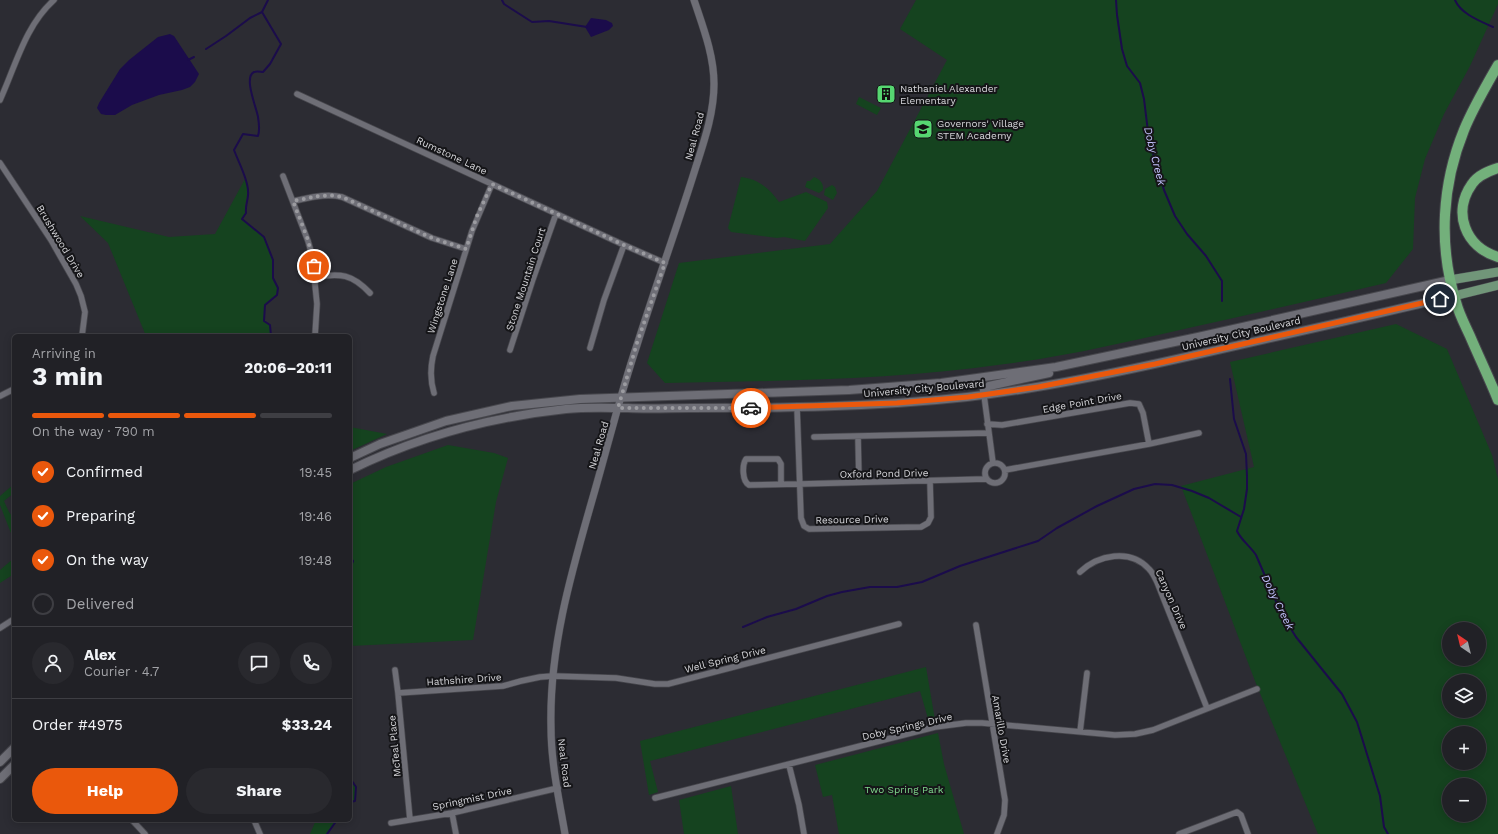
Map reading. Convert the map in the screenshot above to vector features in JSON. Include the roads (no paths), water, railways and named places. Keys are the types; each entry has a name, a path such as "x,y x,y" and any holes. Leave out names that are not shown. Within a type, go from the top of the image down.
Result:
{"highway":[{"path":"1498,65 1464,128 1449,178 1444,208 1444,232 1450,280 1454,296 1459,312 1498,400"},
{"path":"1498,168 1485,173 1473,182 1466,195 1462,220 1466,231 1474,242 1483,251 1498,257"}],"main road":[{"name":"University City Boulevard","path":"352,457 380,444 426,428 489,411 550,401 621,397 856,390 941,383 1056,367 1205,336 1450,280 1498,272"},
{"name":"University City Boulevard","path":"352,469 410,444 515,416 570,408 798,407 897,403 984,395 1038,387 1106,374 1498,285"},
{"path":"984,395 984,390 989,386 1048,374 1056,367"},
{"path":"0,762 12,750"},
{"path":"0,779 12,767"}],"street":[{"path":"0,100 24,42 32,27 39,16 54,0"},
{"name":"Neal Road","path":"565,834 550,727 557,641 563,606 621,397 637,343 665,263 703,144 710,117 714,96 713,70 711,56 694,0"},
{"name":"Rumstone Lane","path":"297,94 665,263"},
{"name":"Brushwood Drive","path":"0,163 51,240 76,284 85,312 82,334"},
{"path":"283,176 310,247 315,277 317,316 315,334"},
{"name":"Wingstone Lane","path":"434,394 430,379 430,366 477,216 492,184"},
{"path":"293,201 320,195 342,197 432,238 466,249"},
{"name":"Stone Mountain Court","path":"510,350 556,214"},
{"path":"590,348 604,300 624,245"},
{"path":"315,277 334,274 350,277 356,280 370,294"},
{"path":"0,396 12,390"},
{"path":"984,395 993,463"},
{"name":"Edge Point Drive","path":"988,424 1002,425 1130,403 1139,404 1143,413 1149,444"},
{"name":"Resource Drive","path":"798,407 801,518 804,526 813,529 922,527 928,523 931,517 930,481"},
{"path":"814,437 989,433"},
{"path":"986,479 984,472 986,467 993,463 1001,464 1005,470 1149,444 1199,433"},
{"path":"858,436 859,482"},
{"name":"Oxford Pond Drive","path":"781,484 781,464 778,459 746,459 744,463 744,480 746,484 749,485 986,479 994,484 1001,482 1005,477 1005,470"},
{"name":"Canyon Drive","path":"1080,572 1093,562 1114,556 1132,558 1143,563 1149,569 1157,582 1207,708"},
{"path":"0,628 12,620"},
{"name":"Well Spring Drive","path":"553,676 616,678 655,684 668,684 899,624"},
{"name":"Amarillo Drive","path":"976,625 1005,800 1004,815 997,834"},
{"name":"McTeal Place","path":"395,670 410,820"},
{"path":"1080,732 1087,673"},
{"name":"Hathshire Drive","path":"398,692 503,686 540,677 553,676"},
{"name":"Doby Springs Drive","path":"655,798 935,727 966,723 1115,735 1135,734 1153,730 1257,689"},
{"path":"789,765 799,805 804,834"},
{"name":"Springmist Drive","path":"391,823 452,813 558,788"},
{"path":"1179,834 1234,812 1241,815 1248,834"},
{"path":"452,813 456,834"},
{"path":"133,822 141,833"},
{"path":"255,822 260,834"}],"waterway":[{"path":"206,49 250,18 262,12 268,0"},
{"path":"502,0 504,4 532,22 549,21 587,27"},
{"name":"Doby Creek","path":"1116,0 1122,49 1127,66 1140,83 1144,99 1149,140 1164,190 1175,216 1187,234 1206,256 1222,281 1222,301"},
{"path":"1455,0 1466,13 1493,27"},
{"path":"262,12 281,44 270,64 263,72 254,72 251,75 250,86 259,122 258,136 243,134 234,150 248,186 246,213 242,219 264,237 273,260 273,278 278,288 277,295 265,305 264,321 270,325 271,334"},
{"path":"188,60 194,57"},
{"name":"Doby Creek","path":"1230,379 1234,419 1246,454 1247,489 1244,509 1237,531 1256,555 1281,613 1296,637 1342,694 1357,722 1380,796 1384,827 1388,834"},
{"path":"743,627 767,617 796,609 827,596 842,592 870,587 897,587 922,582 960,566 1038,541 1057,528 1097,506 1134,489 1155,484 1172,485 1192,491 1209,498 1241,517"},
{"path":"352,781 356,787 355,801 352,802"},
{"path":"327,834 336,822"}],"place":[{"name":"Nathaniel Alexander Elementary","path":"886,94"},
{"name":"Governors' Village STEM Academy","path":"923,129"}],"park label":[{"name":"Two Spring Park","path":"904,789"}]}
